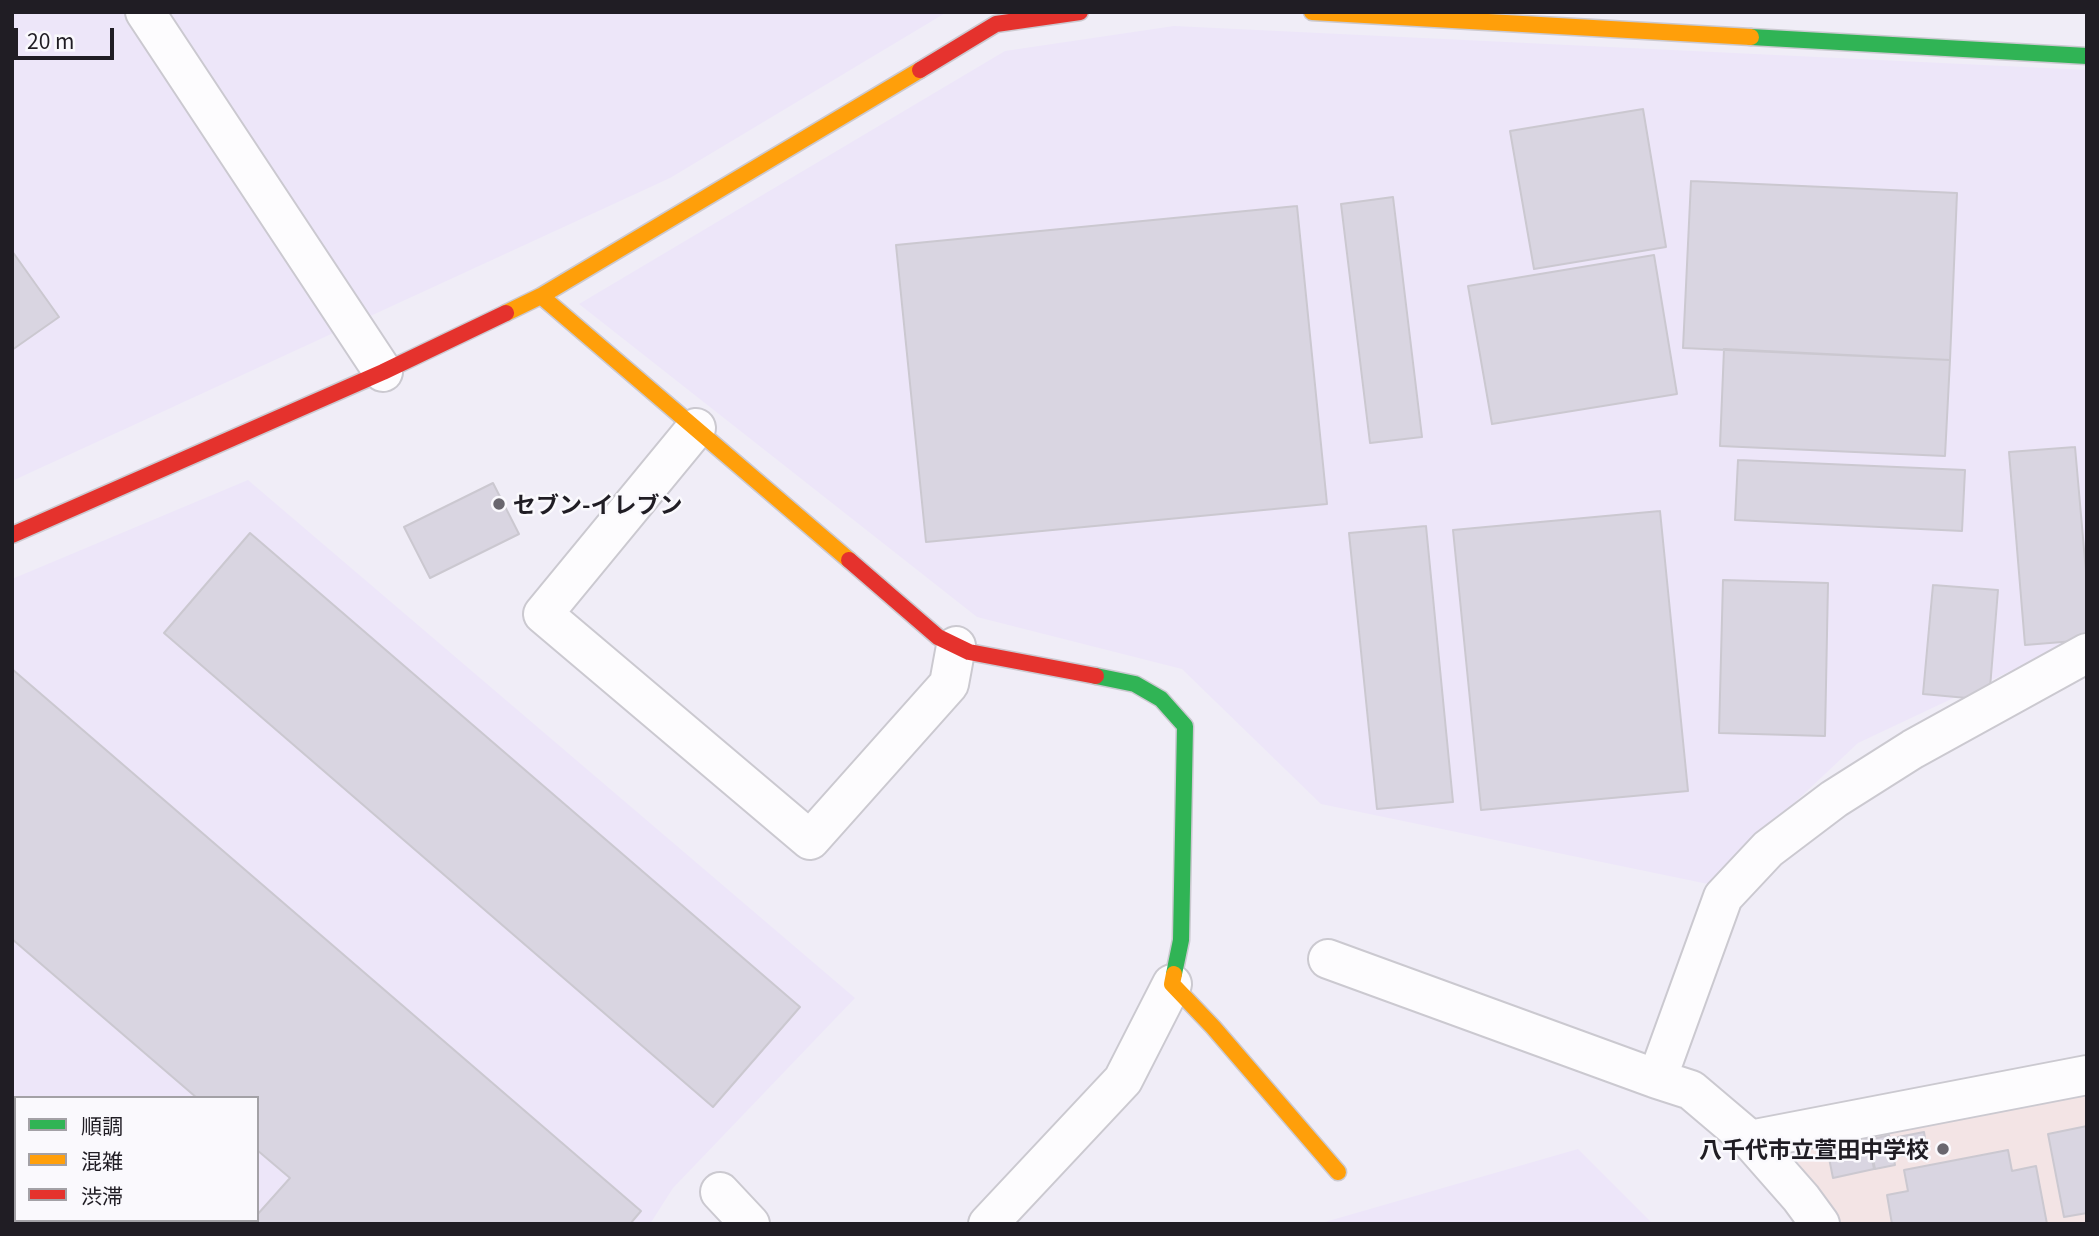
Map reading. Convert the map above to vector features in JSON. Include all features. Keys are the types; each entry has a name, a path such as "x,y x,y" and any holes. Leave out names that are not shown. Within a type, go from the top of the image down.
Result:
{"street":[{"path":"145,12 383,372"},
{"path":"12,535 383,372 541,296 1005,18 1080,12"},
{"path":"1312,12 2087,56"},
{"path":"541,296 938,637 969,652 1135,684 1161,699 1185,726 1181,940 1172,984 1123,1080 988,1224"},
{"path":"695,428 544,614 810,840 949,684 956,646"},
{"path":"1657,1079 1723,897 1768,849 1834,799 1913,749 2087,653"},
{"path":"1328,959 1690,1090 1750,1140 1820,1224"},
{"path":"1172,984 1213,1027 1338,1172"},
{"path":"1750,1140 2087,1075"},
{"path":"720,1192 750,1224"}],"shaded area":[{"path":"12,12 947,12 670,178 12,481"},
{"path":"1174,26 2087,70 2087,635 1858,743 1708,884 1321,804 1182,669 977,617 579,304 1005,51"},
{"path":"248,480 855,998 673,1188 650,1224 12,1224 12,579"},
{"name":"八千代市立萱田中学校","path":"2087,1084 2087,1224 1840,1224 1795,1158 1802,1140"},
{"path":"1578,1149 1653,1224 1318,1224"}],"building":[{"path":"1643,109 1666,247 1534,269 1510,131"},
{"path":"1691,181 1957,193 1950,360 1683,348"},
{"path":"1393,197 1422,437 1370,443 1341,204"},
{"path":"1297,206 1327,504 926,542 896,245"},
{"path":"12,251 59,317 12,350"},
{"path":"1654,255 1677,394 1492,424 1468,286"},
{"path":"1724,349 1950,360 1945,456 1720,446"},
{"path":"2075,447 2087,583 2087,640 2025,645 2009,452"},
{"path":"1738,460 1965,470 1962,531 1735,520"},
{"path":"493,483 519,534 430,578 404,527"},
{"path":"1660,511 1688,791 1481,810 1453,530"},
{"path":"1426,526 1453,802 1377,809 1349,533"},
{"path":"250,533 800,1007 713,1107 164,633"},
{"path":"1723,580 1828,583 1825,736 1719,733"},
{"path":"1933,585 1998,590 1989,700 1923,694"},
{"path":"12,669 641,1211 630,1224 250,1224 259,1222 259,1213 290,1178 259,1152 259,1096 195,1096 12,939"},
{"path":"2087,1126 2087,1213 2064,1217 2048,1134"},
{"path":"1924,1132 1927,1151 1902,1156 1898,1137"},
{"path":"1889,1135 1895,1165 1875,1169 1869,1140"},
{"path":"1868,1139 1874,1169 1833,1178 1827,1148"},
{"path":"2008,1150 2012,1171 2036,1166 2047,1224 1892,1224 1887,1195 1908,1191 1904,1170"}],"traffic: fast":[{"path":"1751,37 2087,56"},
{"path":"1096,676 1135,684 1161,699 1185,726 1181,940 1174,974"}],"traffic: slow":[{"path":"1312,12 1751,37"},
{"path":"506,313 541,296 920,70"},
{"path":"541,296 849,560"},
{"path":"1174,974 1172,984 1213,1027 1338,1172"}],"traffic: jam":[{"path":"920,70 996,24 1080,12"},
{"path":"12,535 383,372 506,313"},
{"path":"849,560 938,637 969,652 1096,676"}],"place":[{"name":"セブン-イレブン","path":"499,504"},
{"name":"八千代市立萱田中学校","path":"1943,1149"}]}
